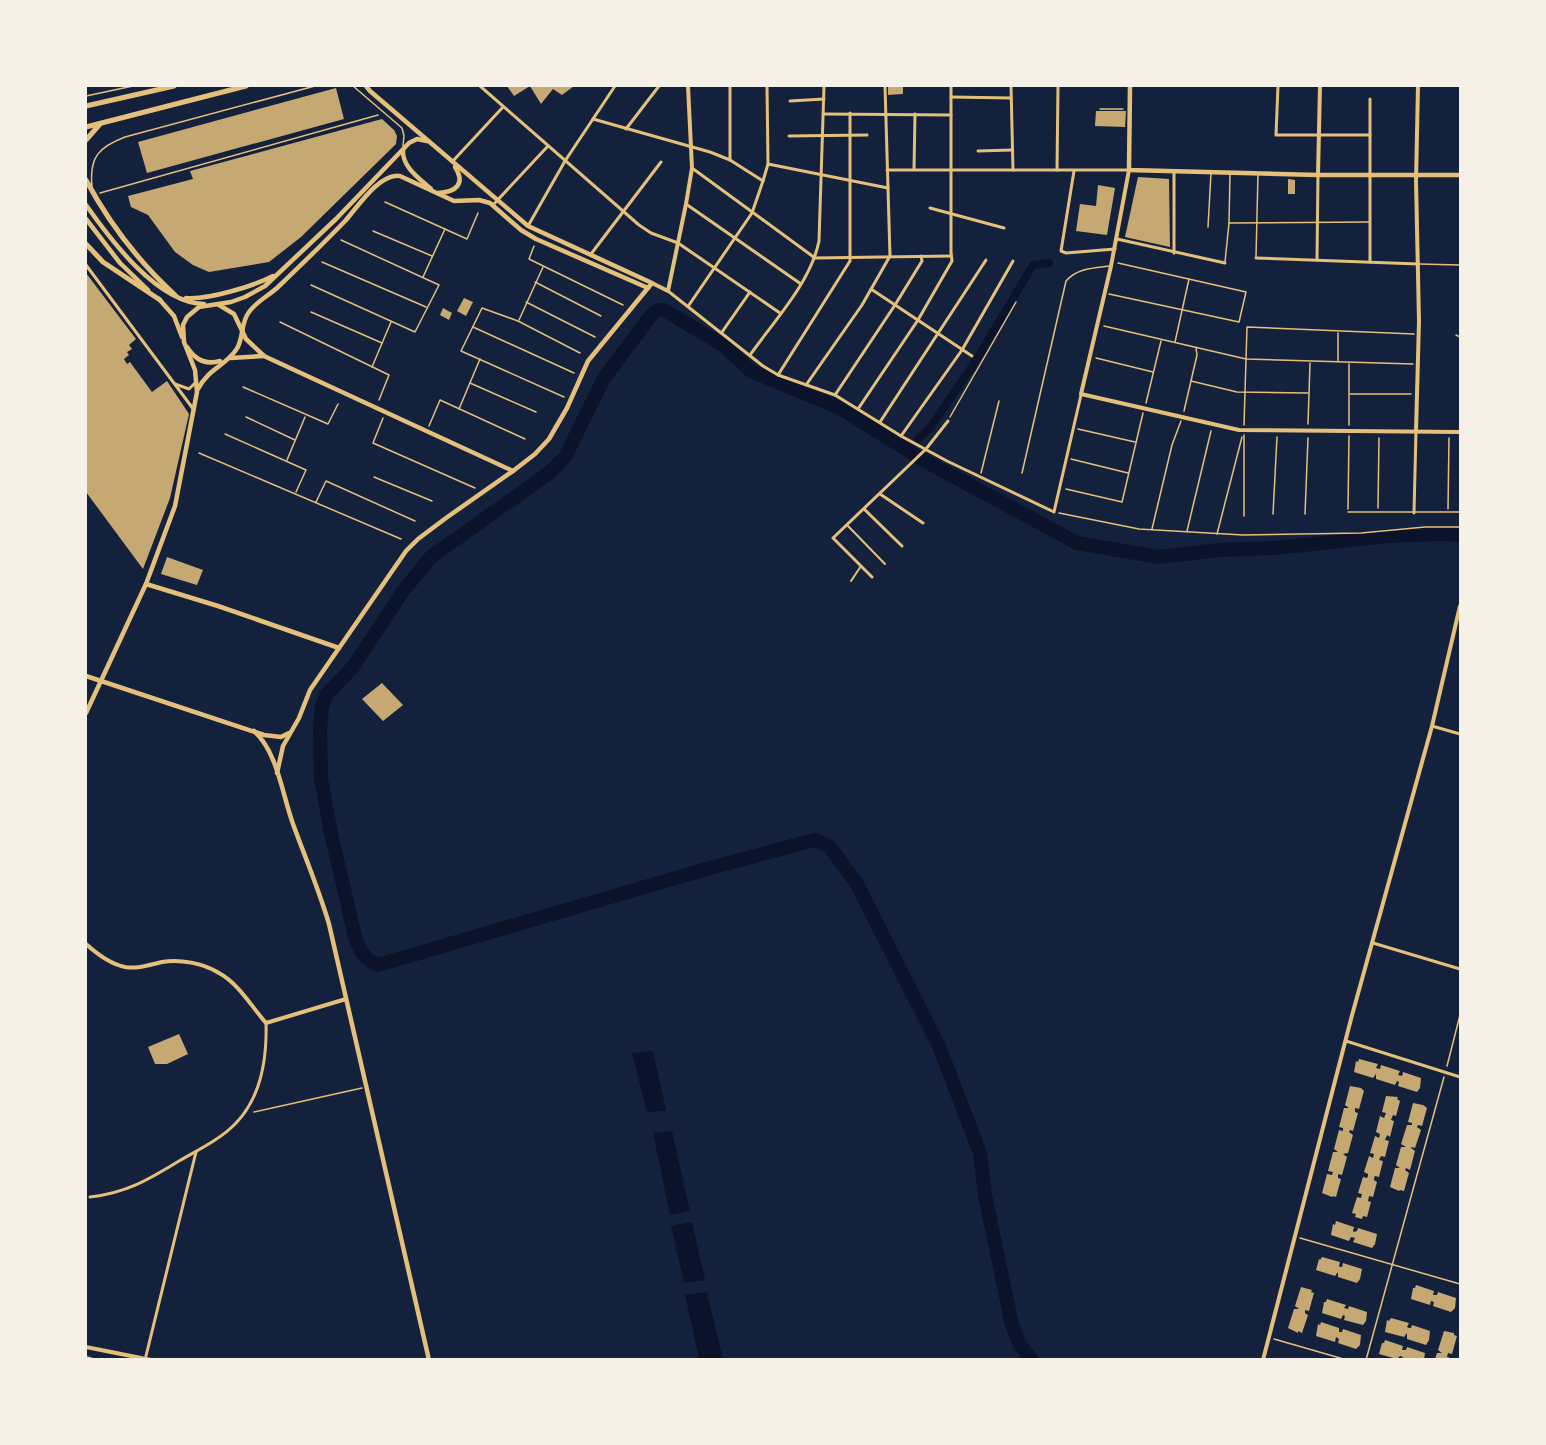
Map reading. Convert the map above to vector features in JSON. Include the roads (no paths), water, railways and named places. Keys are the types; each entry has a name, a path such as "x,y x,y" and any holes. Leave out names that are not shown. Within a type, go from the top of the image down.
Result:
{"main road":[{"path":"86,106 174,86"},
{"path":"86,127 246,86"},
{"path":"366,86 452,162 521,230 536,239 648,288"},
{"path":"1130,86 1129,170 1318,175 1461,175"},
{"path":"86,140 101,123"},
{"path":"86,205 113,242 157,283 195,303 223,304 245,297 265,286 336,219 413,140 429,142"},
{"path":"403,150 403,158 407,165 436,193 450,192 458,185 460,177 452,162"},
{"path":"197,392 208,374 238,347 241,329 252,308 276,289 386,177 397,175 458,202 483,200 495,203 528,226 652,283 588,361 567,408 549,439 535,454 412,545 310,690 283,747 277,773"},
{"path":"86,180 93,195 122,237 146,267 176,295"},
{"path":"86,219 120,263 174,316 197,381 194,410 174,511 146,584 86,713"},
{"path":"86,244 103,262 160,300"},
{"path":"182,298 201,298 249,286 278,274"},
{"path":"264,356 237,356 217,362 201,361 194,357 184,342 183,325 187,317 199,307 211,303 229,309 238,320 246,339 264,356 513,471"},
{"path":"146,584 339,648"},
{"path":"86,676 275,737 285,736 292,731"},
{"path":"254,731 261,737 277,773 293,824 321,895 429,1359"}],"street":[{"path":"480,86 623,212 651,232 678,243 780,313"},
{"path":"626,129 659,86"},
{"path":"668,291 687,204 692,168 688,86"},
{"path":"730,86 730,160"},
{"path":"689,306 752,213 768,164 767,86"},
{"path":"750,355 801,284 815,258 819,241 824,86"},
{"path":"806,385 872,289 890,256 885,86"},
{"path":"858,409 918,320 952,261 951,86"},
{"path":"1011,86 1012,170"},
{"path":"1057,170 1058,86"},
{"path":"1278,86 1276,135 1370,135"},
{"path":"1317,260 1320,86"},
{"path":"1414,513 1418,334 1416,175 1418,86"},
{"path":"528,226 613,87"},
{"path":"951,97 1011,98"},
{"path":"790,100 824,99"},
{"path":"1370,262 1371,99"},
{"path":"452,162 503,107"},
{"path":"824,114 951,115"},
{"path":"778,375 851,257 850,114"},
{"path":"914,170 915,114"},
{"path":"593,119 691,146 730,160 763,181"},
{"path":"789,135 867,135"},
{"path":"495,203 548,146"},
{"path":"978,150 1012,150"},
{"path":"590,255 662,162"},
{"path":"768,164 888,188"},
{"path":"692,168 815,258 951,256"},
{"path":"652,283 689,306 763,366 778,375 835,396 901,436 1054,512 1112,264 1129,170 887,170"},
{"path":"1074,170 1060,251 1115,249"},
{"path":"1174,172 1174,253"},
{"path":"687,204 733,239 801,284"},
{"path":"930,207 1004,228"},
{"path":"1117,239 1225,263"},
{"path":"835,396 895,305 922,261 921,256"},
{"path":"1256,258 1418,264"},
{"path":"880,422 986,260"},
{"path":"901,436 962,350 1013,261"},
{"path":"86,265 194,410"},
{"path":"872,289 972,356"},
{"path":"722,332 750,292"},
{"path":"174,383 189,389 197,381"},
{"path":"1081,394 1244,430 1461,432"},
{"path":"872,577 833,538 926,449 948,421"},
{"path":"880,494 923,523"},
{"path":"864,509 902,546"},
{"path":"847,525 885,564"},
{"path":"851,581 861,566"},
{"path":"1263,1359 1372,942 1432,726 1461,606"},
{"path":"1432,726 1461,734"},
{"path":"1372,942 1461,969"},
{"path":"86,944 101,956 126,967 181,961 200,964 220,973 242,993 266,1023 266,1046 259,1083 248,1107 236,1123 196,1152 131,1188 88,1198"},
{"path":"266,1023 346,999"},
{"path":"1346,1041 1461,1077"},
{"path":"86,1347 147,1359 196,1152"},
{"path":"86,1358 93,1359"}],"lane":[{"path":"86,96 133,86"},
{"path":"93,195 91,181 94,162 98,153 110,143 315,86"},
{"path":"353,86 402,128 403,150"},
{"path":"1208,227 1211,172"},
{"path":"1225,263 1230,173"},
{"path":"1256,258 1258,173"},
{"path":"1229,223 1370,222"},
{"path":"1022,473 1066,281 1073,273 1112,264"},
{"path":"1418,264 1461,265"},
{"path":"1456,335 1461,336"},
{"path":"1348,512 1461,512"}],"water":[{"path":"653,1051 666,1110 647,1113 632,1053"},
{"path":"672,1131 690,1211 670,1215 653,1133"},
{"path":"692,1222 705,1280 684,1283 671,1226"},
{"path":"707,1292 723,1359 699,1359 685,1295"}],"waterway":[{"path":"918,439 930,428 973,365 1033,265 1049,263"},
{"path":"1032,1360 1020,1345 1012,1325 985,1195 980,1153 939,1046 857,884 830,847 816,840 803,843 378,965 363,954 355,937 331,833 321,779 320,729 326,695 353,667 403,591 431,557 549,473 565,457 604,378 652,314 658,310 664,310 723,345 751,371 840,408 925,461 1077,543 1159,557 1389,536 1460,535"}]}
